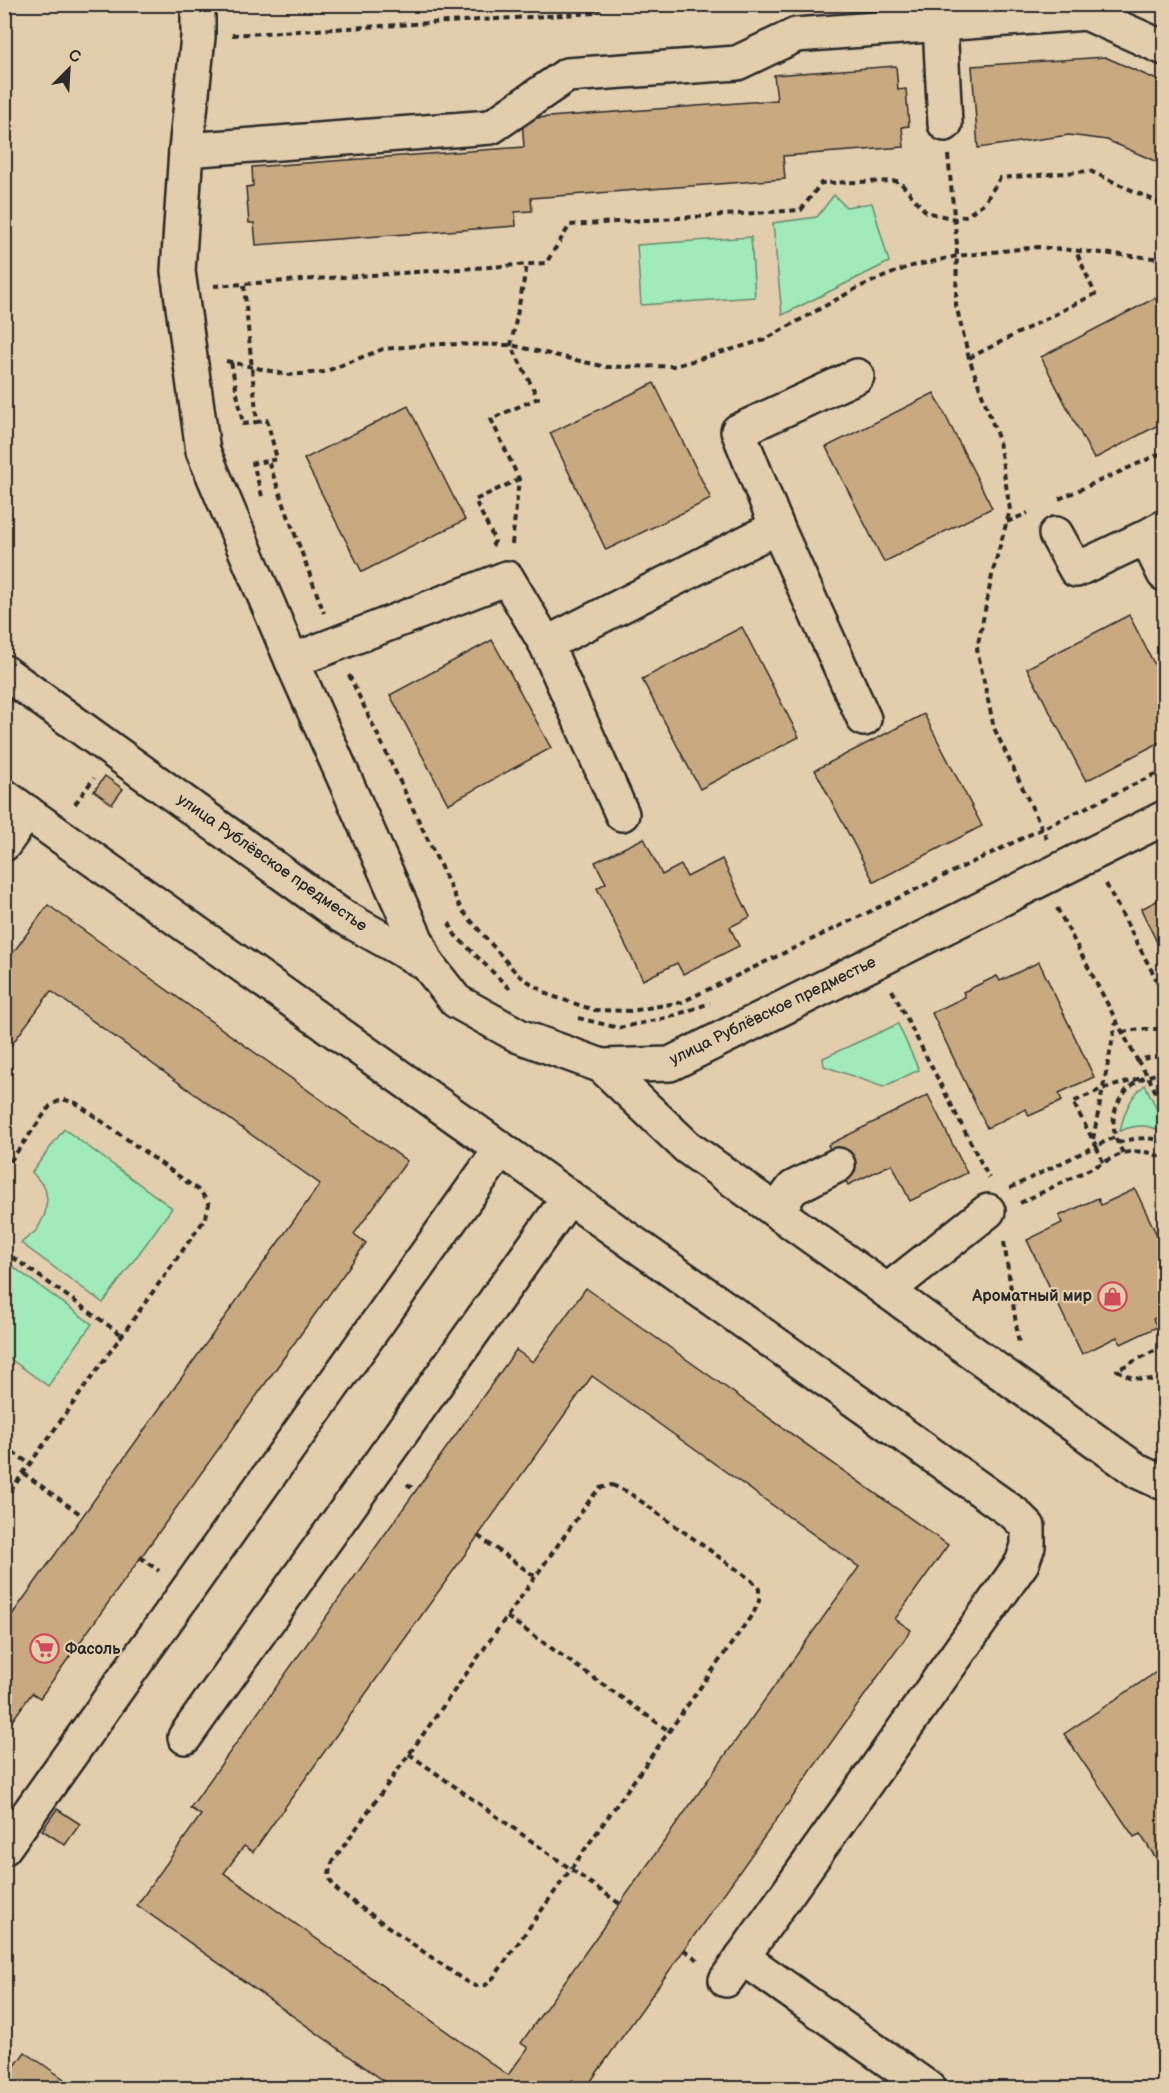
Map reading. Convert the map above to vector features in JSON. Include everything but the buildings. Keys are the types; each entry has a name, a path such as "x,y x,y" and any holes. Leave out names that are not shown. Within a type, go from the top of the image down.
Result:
{"street":[{"path":"198,4 198,37 186,150 178,271 203,451 292,661 427,964"},
{"path":"186,150 491,127 567,75 737,63 796,35 940,24 1018,11 1086,14 1164,48"},
{"path":"940,24 945,124"},
{"path":"857,376 738,431 777,527 864,719"},
{"path":"1048,516 1076,570 1155,532 1164,574"},
{"path":"546,644 777,527"},
{"path":"292,661 507,578 546,644 622,814"},
{"name":"улица Рублёвское предместье","path":"4,672 340,915 427,964 456,1001 519,1036 602,1066 670,1064 1164,819"},
{"path":"4,844 16,804 1015,1514 1028,1527 1029,1546 1022,1563 734,1968 928,2088"},
{"path":"602,1066 687,1147 1139,1472 1161,1482 1164,1481"},
{"path":"4,1848 501,1149"},
{"path":"776,1211 793,1188 838,1165"},
{"path":"185,1737 569,1197"},
{"path":"887,1291 1001,1205"}],"path":[{"path":"198,37 597,13 603,4"},
{"path":"945,124 957,256 956,305 969,358 999,441 1010,510 993,571 977,649 994,728 1047,840 1037,844"},
{"path":"181,289 546,263 570,225 801,210 821,183 899,181 926,212 954,219 968,215 986,202 1000,178 1090,171 1164,205"},
{"path":"189,352 288,375 324,372 383,349 438,344 511,345 606,367 675,366 764,340 859,287 908,267 957,256 1038,247 1164,259"},
{"path":"969,358 1095,294 1076,251"},
{"path":"507,578 519,479 491,419 538,398 511,345 527,265"},
{"path":"231,362 243,424 257,422"},
{"path":"1007,523 1048,516 1164,452"},
{"path":"264,504 253,463 268,461"},
{"path":"490,549 495,541 475,500 519,479"},
{"path":"54,832 114,751"},
{"path":"1104,881 1164,994"},
{"path":"1056,906 1164,1109"},
{"path":"445,914 455,935 515,993"},
{"path":"891,987 1001,1205 1021,1354"},
{"path":"575,1018 619,1028 670,1017 719,1000"},
{"path":"1092,1141 1116,1022"},
{"path":"1122,1032 1164,1029"},
{"path":"1137,1060 1164,1057"},
{"path":"1103,1162 1073,1102 1102,1089 1164,1073"},
{"path":"1123,1153 1115,1137 1113,1119 1118,1102 1128,1088 1142,1078"},
{"path":"4,1170 50,1106 62,1099 76,1103 201,1192 208,1204 205,1220 4,1500"},
{"path":"1001,1205 1096,1146 1115,1137"},
{"path":"1118,1143 1137,1138 1158,1139 1164,1142"},
{"path":"1001,1205 1123,1153 1152,1152 1164,1159"},
{"path":"4,1251 122,1335"},
{"path":"1164,1346 1117,1370 1131,1378 1164,1381"},
{"path":"4,1446 30,1464"},
{"path":"23,1473 83,1516"},
{"path":"612,1485 628,1492 750,1579 759,1589 759,1601 754,1612 571,1870 486,1985 475,1986 349,1899 330,1882 329,1870 333,1861 536,1577 592,1497 600,1488 612,1485"},
{"path":"478,1536 536,1577"},
{"path":"507,1617 669,1731"},
{"path":"409,1754 620,1904"}],"green space":[{"path":"834,195 846,207 872,203 889,262 782,315 773,223 817,217"},
{"path":"751,237 755,297 641,305 637,245"},
{"path":"898,1024 919,1070 883,1087 824,1066 823,1058"},
{"path":"1145,1085 1164,1123 1164,1133 1143,1126 1120,1131 1128,1105"},
{"path":"64,1129 172,1208 103,1303 21,1243 37,1230 45,1214 47,1199 45,1188 32,1172"},
{"path":"5,1261 92,1324 48,1386 5,1355"}],"place":[{"name":"Ароматный мир","path":"1113,1296"},
{"name":"Фасоль","path":"44,1649"}]}
